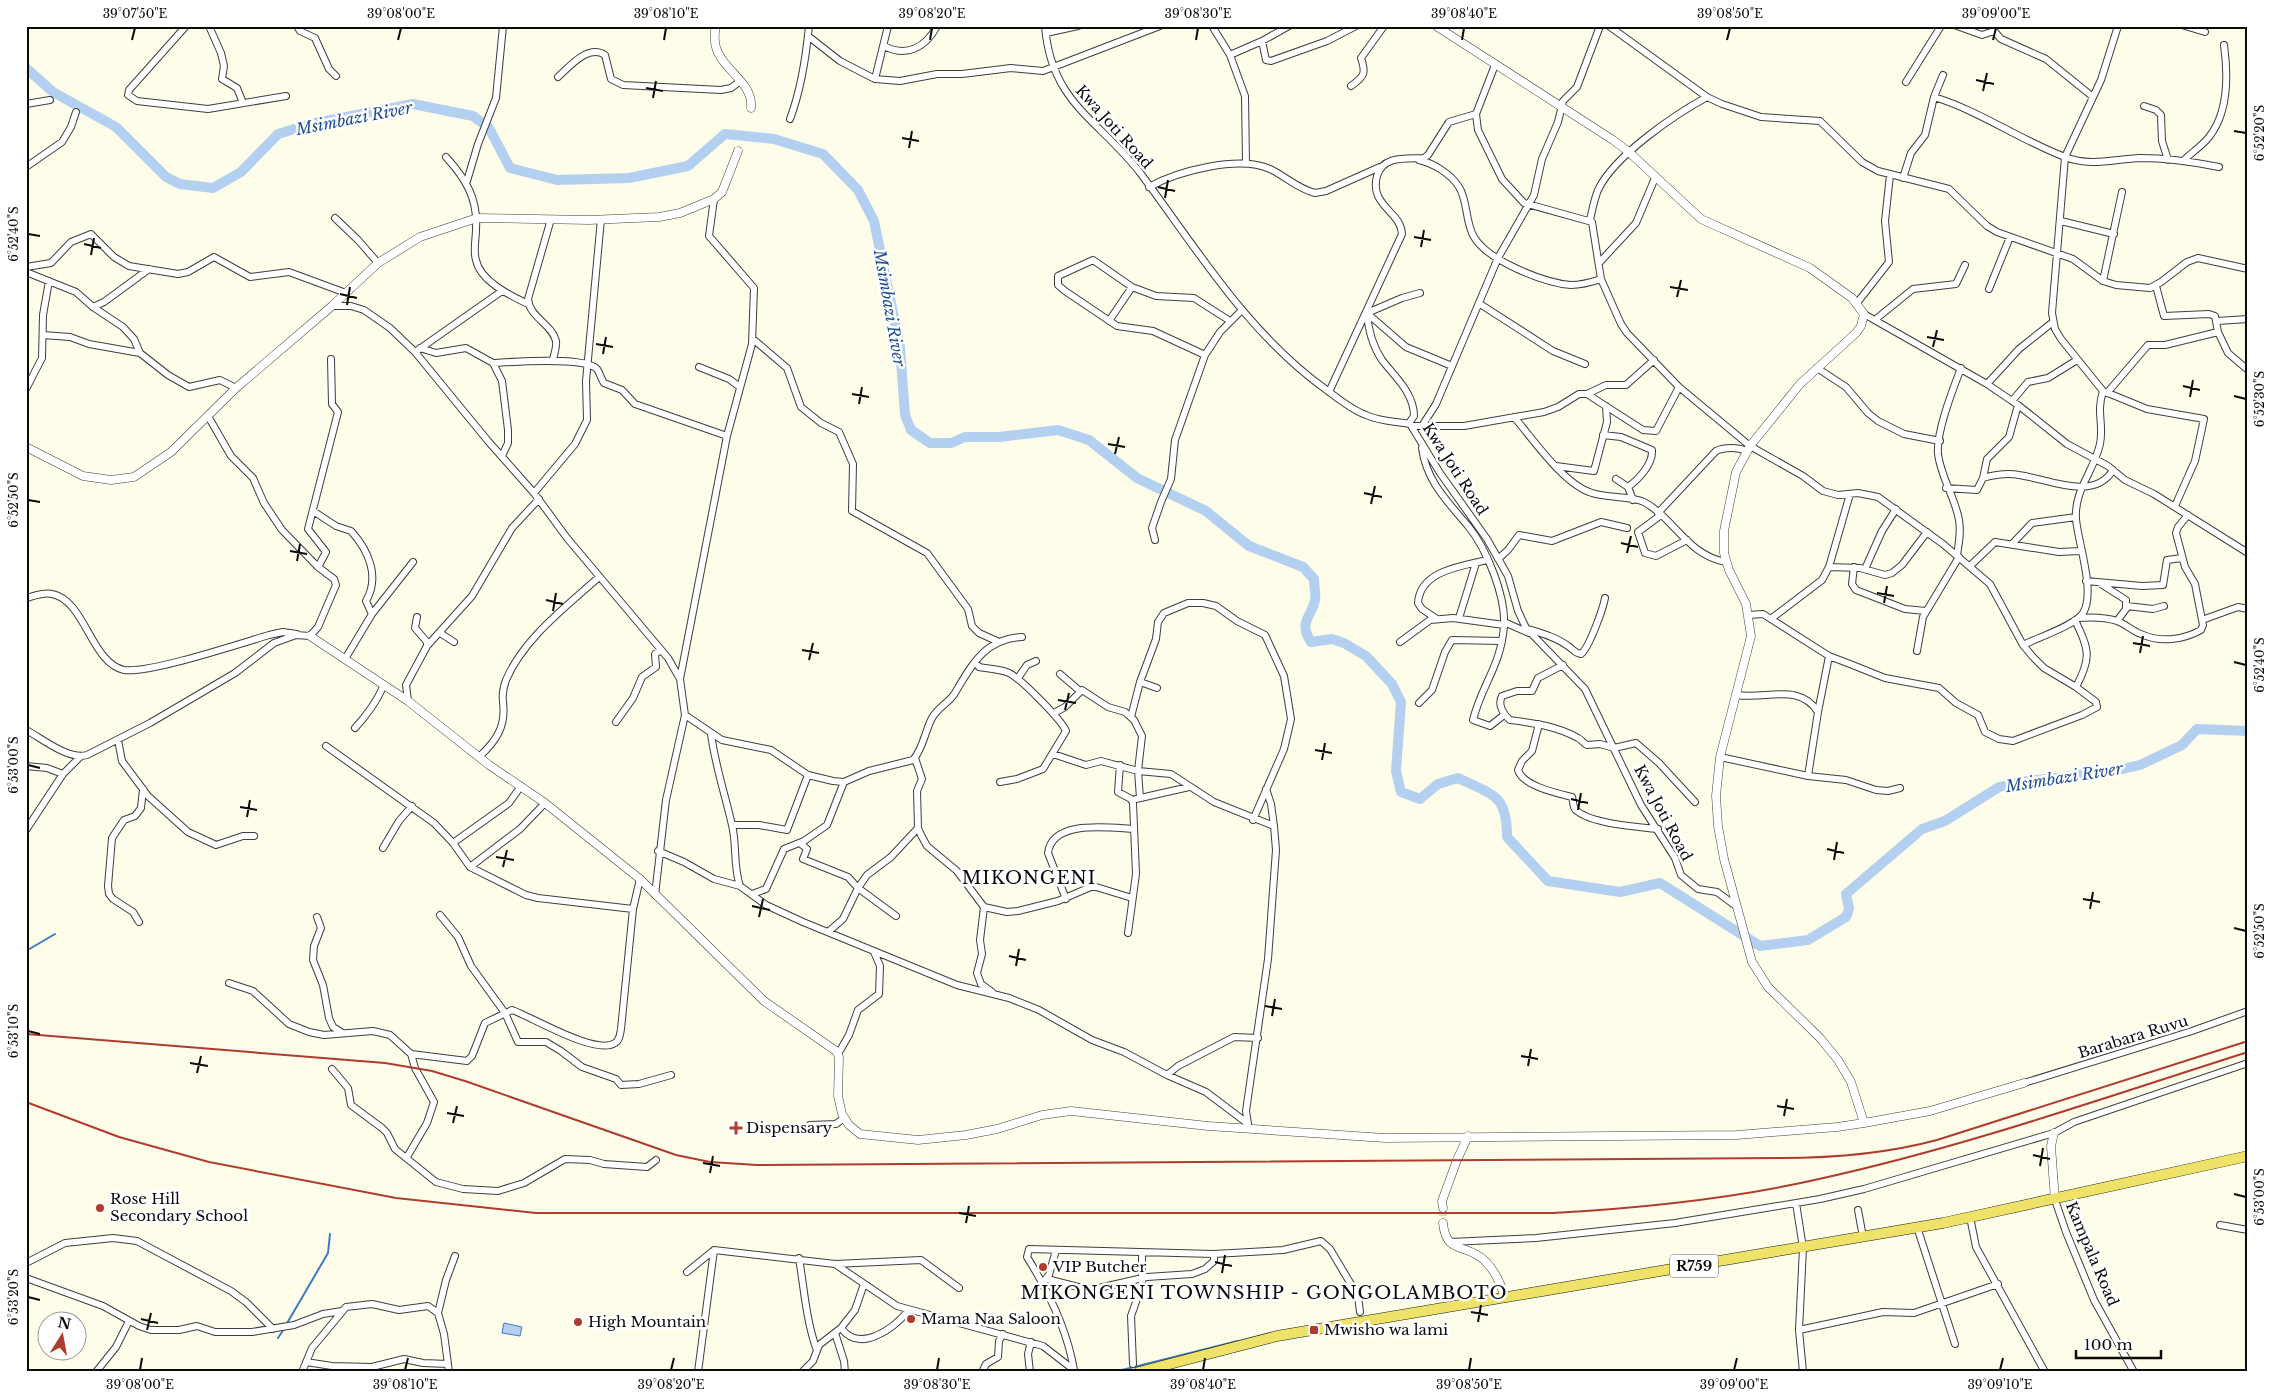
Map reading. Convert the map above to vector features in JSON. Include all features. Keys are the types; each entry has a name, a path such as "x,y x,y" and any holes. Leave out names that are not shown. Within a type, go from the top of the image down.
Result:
{"main road":[{"name":"R759","path":"1136,1368 1267,1338 1803,1248 1970,1217 2055,1200 2248,1156"}],"street":[{"path":"186,26 129,90 128,96 137,101 202,109 286,96"},
{"path":"209,26 221,53 224,66 222,79 237,88 243,103"},
{"path":"297,26 300,31 315,38 329,69 336,76"},
{"path":"467,181 475,151 496,98 504,26"},
{"path":"716,26 714,35 717,54 739,82 748,90 752,98 751,108"},
{"path":"790,119 797,98 809,26"},
{"path":"875,78 888,26"},
{"path":"884,46 897,50 916,49 929,40 937,26"},
{"path":"1045,29 1078,26"},
{"path":"808,36 840,61 875,78 900,81 937,74 962,74 1011,68 1036,71 1052,68 1103,46 1160,26"},
{"path":"1212,26 1230,55 1246,102 1244,124 1247,139 1246,164"},
{"path":"1230,55 1262,41 1289,26"},
{"path":"1262,41 1266,60 1271,62 1327,41 1356,26"},
{"path":"1351,86 1365,71 1366,68 1361,58 1384,26"},
{"path":"1436,26 1629,152 1701,219 1810,268 1857,303 1864,314 1876,319 1899,336 1987,384 2015,403 2053,434 2094,458 2126,480 2174,506 2248,553"},
{"path":"1422,426 1436,404 1498,258 1529,205 1535,190 1542,159 1563,101 1577,87 1600,26"},
{"path":"1609,26 1707,97 1761,117 1820,121 1862,162 1878,171 1950,190 1987,226 2010,237 2073,259 2103,281 2116,285 2143,288 2156,286 2192,259 2212,260 2248,269"},
{"path":"1906,82 1941,26"},
{"path":"1957,26 1982,35 1994,29 2001,39 2029,50 2054,64 2092,96"},
{"path":"2118,26 2101,80 2065,157 2061,221 2052,301 2053,322 2061,339 2076,360 2105,392 2152,411 2204,418 2195,461 2174,506"},
{"path":"2185,26 2205,32"},
{"name":"Kwa Joti Road","path":"1045,29 1052,68 1066,94 1140,173 1241,311 1273,346 1305,374 1365,415 1388,422 1411,425 1422,445 1487,539 1508,576 1518,611 1528,631 1585,689 1641,805 1675,858 1682,875 1698,889 1716,892 1737,909"},
{"path":"2183,161 2209,136 2219,114 2226,88 2224,45"},
{"path":"558,77 586,54 596,52 605,55 611,79 622,85 721,90 731,88 739,82"},
{"path":"1495,65 1476,114 1478,130 1502,179 1521,200 1529,205 1590,220 1593,224 1601,279 1621,324 1679,387 1748,448 1803,476 1823,491 1838,495 1850,494 1878,497 1927,532 1990,584 2023,645 2044,668 2076,687 2096,702 2096,709 2013,741 2005,741 1986,732 1978,715 1956,703 1938,688 1885,678 1829,656 1772,618 1763,614 1749,615"},
{"path":"1903,178 1911,153 1925,135 1934,97 1943,75"},
{"path":"1590,220 1599,189 1629,152 1685,108 1707,97"},
{"path":"1934,97 2065,157 2096,163 2140,158 2183,161 2219,167"},
{"path":"26,104 50,100"},
{"path":"2144,106 2156,110 2161,115 2162,141 2168,160"},
{"path":"26,167 62,142 71,128 76,112"},
{"path":"1150,187 1212,165 1246,164 1270,169 1315,193 1326,191 1380,167 1390,160 1424,158 1433,152 1449,122 1476,114"},
{"path":"26,447 82,476 110,480 126,479 158,463 236,388 332,306 378,263 420,237 477,218 601,219 659,217 680,213 714,199 722,192 738,151"},
{"path":"446,156 467,181 473,195 477,218 476,261 479,268 502,291 528,304 556,341 553,360"},
{"path":"1414,158 1432,164 1458,186 1475,239 1498,258 1539,278 1558,283 1584,284 1601,279"},
{"path":"1329,392 1402,234 1398,224 1376,194 1377,177 1380,167"},
{"path":"1857,303 1889,262 1885,221 1890,174"},
{"path":"1600,263 1636,223 1655,178"},
{"path":"2103,281 2122,192"},
{"path":"654,895 658,851 666,800 685,714 680,680 727,436 747,368 753,340 754,288 709,236 714,199"},
{"path":"335,218 378,263"},
{"path":"528,304 529,293 551,218"},
{"path":"534,493 575,444 586,426 587,366 601,219"},
{"path":"2061,221 2114,234"},
{"path":"26,267 51,263 71,242 91,234 110,254 124,264 178,274 194,269 214,257 250,277 289,272 346,293"},
{"path":"1989,289 2010,237"},
{"path":"1205,356 1156,332 1123,328 1109,321 1058,285 1058,276 1093,260 1132,287 1156,296 1194,298 1230,321"},
{"path":"1876,319 1913,290 1956,284 1965,265"},
{"path":"93,308 104,302 149,268"},
{"path":"26,272 76,292 93,308 123,327 134,339 140,353"},
{"path":"26,389 42,358 43,315 49,282"},
{"path":"2156,286 2164,316 2209,314 2215,316 2218,332 2228,353 2248,370"},
{"path":"1109,321 1132,287"},
{"path":"418,350 502,291"},
{"path":"1367,312 1420,293"},
{"path":"1480,304 1553,351 1585,364"},
{"path":"332,306 351,306 364,310 418,350 502,456 539,499 566,538 661,650 680,680"},
{"path":"1155,540 1152,528 1160,502 1172,480 1175,440 1205,356 1230,321 1241,311"},
{"path":"1367,312 1406,347 1452,366"},
{"path":"1367,312 1374,344 1383,360 1402,383 1413,407 1414,416 1411,425 1464,426 1544,412 1558,407 1579,394 1587,394 1606,385 1626,385 1654,360"},
{"path":"1864,314 1861,326 1856,333 1800,384 1748,448 1734,482 1724,531 1726,562 1749,615 1751,636 1720,757 1716,796 1718,826 1746,947 1755,970 1768,987 1820,1038 1838,1060 1851,1082 1864,1123"},
{"path":"2217,321 2248,319"},
{"path":"1987,384 2019,349 2053,322"},
{"path":"2076,687 2084,671 2088,651 2077,619 2088,600 2076,517 2080,488 2100,441 2098,414 2105,392 2148,345 2165,345 2218,332"},
{"path":"42,335 70,337 89,344 140,353 168,375 189,387 220,380 236,388"},
{"path":"753,340 787,368 801,407 821,423 839,432 853,464 852,511 927,552 968,609 972,626 979,633 999,642"},
{"path":"418,350 436,353 466,348 493,363 553,360 587,366 597,369 607,386 622,390 635,404 727,436"},
{"path":"318,567 326,552 308,528 328,443 338,412 332,404 331,359"},
{"path":"1946,488 1977,490 1983,478 1987,458 2009,437 2015,403 2028,382 2053,376 2076,360"},
{"path":"493,363 502,381 508,438 507,448 502,456"},
{"path":"699,367 729,379 740,387"},
{"path":"1817,368 1846,387 1868,413 1878,421 1904,434 1940,441"},
{"path":"1917,651 1926,611 1958,556 1959,520 1946,488 1938,457 1951,394 1960,368"},
{"path":"1587,394 1643,430 1652,433 1656,431 1679,387"},
{"path":"1556,466 1594,471 1606,422 1606,406"},
{"path":"26,830 63,774 80,757 98,751 235,673 274,643 307,635 318,627 336,585 334,579 318,567 282,530 264,503 253,478 232,456 208,416"},
{"path":"1514,417 1571,482 1589,492 1604,497 1643,502 1710,559 1726,562"},
{"path":"1603,435 1621,437 1652,450 1652,455 1642,474 1628,487"},
{"path":"1422,445 1424,457 1439,492 1475,535 1498,586 1504,623 1502,641 1496,666 1473,720 1490,726 1504,715"},
{"path":"1687,540 1656,556 1645,553 1638,532 1659,514 1716,451 1748,448"},
{"path":"1983,478 2017,475 2080,488 2104,482 2113,470"},
{"path":"1616,479 1628,487 1633,500"},
{"path":"1772,618 1817,585 1829,567 1850,494"},
{"path":"408,702 406,685 427,646 472,596 512,528 539,499"},
{"path":"1865,569 1882,531 1896,509"},
{"path":"313,511 336,526 352,531 368,555 372,571 372,590 366,601 372,614"},
{"path":"2023,645 2077,619 2099,617 2117,621 2149,637 2174,640 2200,630 2202,620 2195,584 2190,578 2182,558 2177,529 2188,515"},
{"path":"2012,544 2032,523 2076,517"},
{"path":"1498,559 1508,550 1519,535 1552,541 1601,522 1627,528"},
{"path":"1829,567 1854,567 1885,574 1892,573 1902,565 1927,532"},
{"path":"1970,566 1995,542 2060,552 2081,551"},
{"path":"2086,581 2142,586 2163,585 2165,582 2167,560 2182,558"},
{"path":"1437,619 1419,606 1418,597 1420,592 1438,574 1487,560"},
{"path":"345,659 372,614 412,562"},
{"path":"1459,618 1476,563"},
{"path":"1854,567 1852,584 1856,590 1906,609 1926,611"},
{"path":"480,756 494,743 500,733 503,716 503,690 509,675 525,650 558,615 599,577"},
{"path":"2100,583 2126,600 2127,606 2117,621"},
{"path":"26,598 51,594 62,597 73,608 109,661 122,669 152,667 283,632 307,635 408,702 480,756 489,765 545,803 640,880 764,1001 838,1054"},
{"path":"1400,642 1423,623 1437,619 1459,618 1504,623 1553,637 1567,645 1574,652 1581,654 1587,648 1605,598"},
{"path":"1131,717 1140,682 1154,645 1158,622 1164,613 1188,603 1203,603 1216,606 1238,621 1265,635 1284,676 1292,714 1286,743 1254,820"},
{"path":"2127,606 2152,609 2164,606"},
{"path":"2202,620 2238,607 2248,609"},
{"path":"417,617 415,628 427,642 427,646"},
{"path":"440,633 454,642"},
{"path":"685,714 712,734 729,743 771,750 808,775 844,782 869,771 905,763 915,758 932,719 939,709 955,694 966,672 986,650 999,642 1022,637"},
{"path":"1420,704 1432,690 1445,652 1452,640 1502,641"},
{"path":"616,722 633,698 642,677 656,667 655,654 661,650"},
{"path":"1808,776 1829,656"},
{"path":"1018,678 1027,665 1036,661"},
{"path":"975,662 979,667 1002,671 1018,678 1034,696 1054,713 1066,731 1043,769 1017,779 1000,782"},
{"path":"1563,665 1538,678 1532,691 1518,691 1502,696 1501,706 1504,715 1510,720 1539,724 1568,733 1587,745 1600,744 1614,748 1631,743 1641,745 1695,802"},
{"path":"1060,674 1080,691 1084,691 1108,707 1131,717 1142,736 1138,772 1140,798"},
{"path":"1140,682 1157,688"},
{"path":"354,728 367,714 380,693 383,687 381,683"},
{"path":"1054,713 1064,707 1080,691"},
{"path":"1737,695 1748,697 1789,694 1808,700 1818,712"},
{"path":"1539,724 1532,751 1522,760 1518,770 1524,779 1544,790 1572,797 1574,808 1579,813 1609,822 1658,830"},
{"path":"26,730 69,754 80,757"},
{"path":"712,734 714,757 733,826 736,875 740,886"},
{"path":"118,740 122,760 142,787 152,800 188,832 209,843 224,844 243,836 254,836"},
{"path":"326,746 434,823 470,867 526,895 633,909"},
{"path":"1053,754 1086,765 1102,761 1138,772 1171,774 1188,787 1214,802 1254,820 1274,826"},
{"path":"1720,757 1808,776 1846,780 1882,791 1900,788"},
{"path":"915,758 922,779 917,791 918,828 926,846 957,871 984,907 1007,912 1018,911 1066,899 1080,890 1093,886 1132,898"},
{"path":"1120,765 1118,792 1131,799 1188,787"},
{"path":"26,766 47,768 63,774"},
{"path":"733,826 759,825 786,830 799,802 808,775"},
{"path":"752,894 766,889 784,849 792,844 800,843 827,825 844,782"},
{"path":"452,843 509,804 521,786"},
{"path":"139,922 133,912 113,899 109,894 108,886 112,838 124,820 136,816 141,808 142,787"},
{"path":"1249,1126 1246,1111 1268,959 1276,841 1271,804 1266,789"},
{"path":"1128,933 1136,874 1131,799"},
{"path":"470,867 520,829 545,803"},
{"path":"383,848 399,821 412,806"},
{"path":"828,932 843,919 866,875 891,857 918,828"},
{"path":"1066,899 1048,853 1049,847 1056,839 1064,832 1077,828 1134,829"},
{"path":"800,843 807,849 803,859 840,873 852,880 858,888 896,916"},
{"path":"658,851 684,862 714,879 740,886 766,904 873,951 957,985 1020,1001 1083,1035 1124,1052 1167,1076 1206,1092 1249,1126"},
{"path":"411,1054 467,1061 472,1056 483,1026 505,1013 516,1011 570,1038 613,1045 618,1041 621,1029 633,909 640,880"},
{"path":"984,907 978,978 985,988 997,995"},
{"path":"440,915 458,937 471,966 505,1013 518,1042 546,1042 562,1050 582,1067 616,1079 620,1085 639,1084 671,1076"},
{"path":"318,917 321,928 314,946 313,960 323,985 329,1018 333,1027 341,1032"},
{"path":"873,951 880,966 879,994 858,1010 849,1035 838,1054 838,1096 844,1118 860,1134 918,1140 982,1132 1042,1115 1071,1111 1385,1138 1736,1135 1864,1123 1930,1111 2024,1083"},
{"path":"229,983 253,992 278,1016 297,1028 324,1034 372,1032 390,1035 411,1054 415,1068 434,1102 427,1123 407,1157"},
{"name":"Barabara Ruvu","path":"2024,1083 2192,1031 2248,1011"},
{"path":"1167,1076 1178,1066 1234,1037 1258,1038"},
{"path":"1448,1242 1536,1238 1675,1224 1864,1189 2054,1134 2074,1122 2248,1063"},
{"path":"332,1069 348,1088 351,1105 387,1132 392,1146 436,1182 473,1191 498,1191 524,1183 565,1159 647,1167 656,1160"},
{"path":"810,1125 836,1124 844,1118"},
{"path":"2054,1134 2051,1146 2055,1200"},
{"path":"1443,1208 1442,1201 1468,1136"},
{"name":"Kampala Road","path":"2055,1200 2094,1300 2134,1372"},
{"path":"1796,1203 1803,1248 1799,1330 1803,1372"},
{"path":"1858,1210 1863,1237"},
{"path":"1970,1217 1976,1247 2045,1372"},
{"path":"1443,1223 1444,1235 1448,1242 1483,1259 1501,1283 1505,1298"},
{"path":"2220,1225 2248,1230"},
{"path":"1917,1227 1955,1344"},
{"path":"26,1263 65,1243 113,1238 137,1241 231,1291 246,1302 273,1329"},
{"path":"1074,1371 1065,1330 1045,1280 1028,1257 1027,1250 1214,1254 1283,1250 1321,1242 1330,1249 1358,1296 1360,1312"},
{"path":"698,1372 714,1250"},
{"path":"686,1272 714,1250 799,1258 835,1264 920,1260 959,1288"},
{"path":"1045,1280 1056,1250"},
{"path":"1136,1368 1131,1316 1143,1279 1142,1253"},
{"path":"1045,1280 1090,1290 1143,1279 1198,1272 1214,1261 1214,1254"},
{"path":"449,1372 444,1334 438,1313 446,1280 455,1256"},
{"path":"799,1258 806,1294 807,1315 816,1348 813,1361 802,1372"},
{"path":"835,1264 890,1302 908,1311 1003,1334 1043,1346 1074,1371"},
{"path":"26,1278 96,1303 145,1329 151,1330 179,1330 197,1326 215,1332 232,1333 273,1329 294,1325 323,1314 342,1311"},
{"path":"816,1348 841,1328 855,1310 864,1284"},
{"path":"1799,1330 1883,1312 1914,1313 1998,1284"},
{"path":"302,1372 318,1340 342,1311 349,1306 372,1304 399,1310 428,1306 438,1313"},
{"path":"841,1328 851,1336 876,1336 892,1328 908,1311"},
{"path":"96,1372 116,1347 129,1321"},
{"path":"835,1332 844,1361 845,1372"},
{"path":"982,1372 986,1364 998,1358 998,1341 1003,1334"},
{"path":"1030,1372 1028,1354 1031,1342"},
{"path":"306,1362 332,1366 372,1366 404,1359 423,1364 448,1364"}],"water":[{"path":"504,1323 522,1327 520,1336 502,1333"}],"waterway":[{"name":"Msimbazi River","path":"26,68 53,92 116,127 166,177 180,184 213,188 241,172 278,134 310,124 413,104 473,116 489,128 510,168 557,180 629,178 688,166 725,134 774,139 823,154 858,190 874,221 900,347 905,415 911,430 930,443 951,443 965,437 999,437 1058,430 1089,440 1137,478 1206,511 1249,546 1303,567 1314,579 1315,600 1305,625 1311,642 1332,639 1344,643 1366,656 1392,684 1401,702 1396,771 1401,792 1420,799 1438,784 1458,778 1496,798 1504,812 1507,837 1548,881 1620,892 1660,883 1760,946 1808,940 1846,917 1849,909 1846,894 1922,829 1945,821 1999,787 2020,782 2114,771 2140,765 2182,745 2197,729 2248,731"},
{"path":"26,951 55,934"},
{"path":"286,1325 328,1253 330,1234"},
{"path":"278,1338 284,1329"},
{"path":"1114,1372 1238,1341"}],"tunnel":[{"path":"1443,1208 1443,1223"}],"railway":[{"path":"26,1034 385,1063 432,1071 676,1155 710,1162 757,1165 1781,1158 1840,1156 1898,1149 1937,1140 2248,1041"},
{"path":"26,1102 119,1137 209,1162 396,1198 536,1213 1553,1213 1687,1202 1819,1179 1981,1137 2248,1052"}],"place":[{"name":"Dispensary","path":"736,1128"},
{"name":"Rose Hill Secondary School","path":"100,1208"},
{"name":"VIP Butcher","path":"1043,1267"},
{"name":"Mama Naa Saloon","path":"911,1319"},
{"name":"High Mountain","path":"578,1322"},
{"name":"Mwisho wa lami","path":"1314,1330"}],"district":[{"name":"MIKONGENI","path":"1029,878"},
{"name":"MIKONGENI TOWNSHIP - GONGOLAMBOTO","path":"1264,1293"}]}
